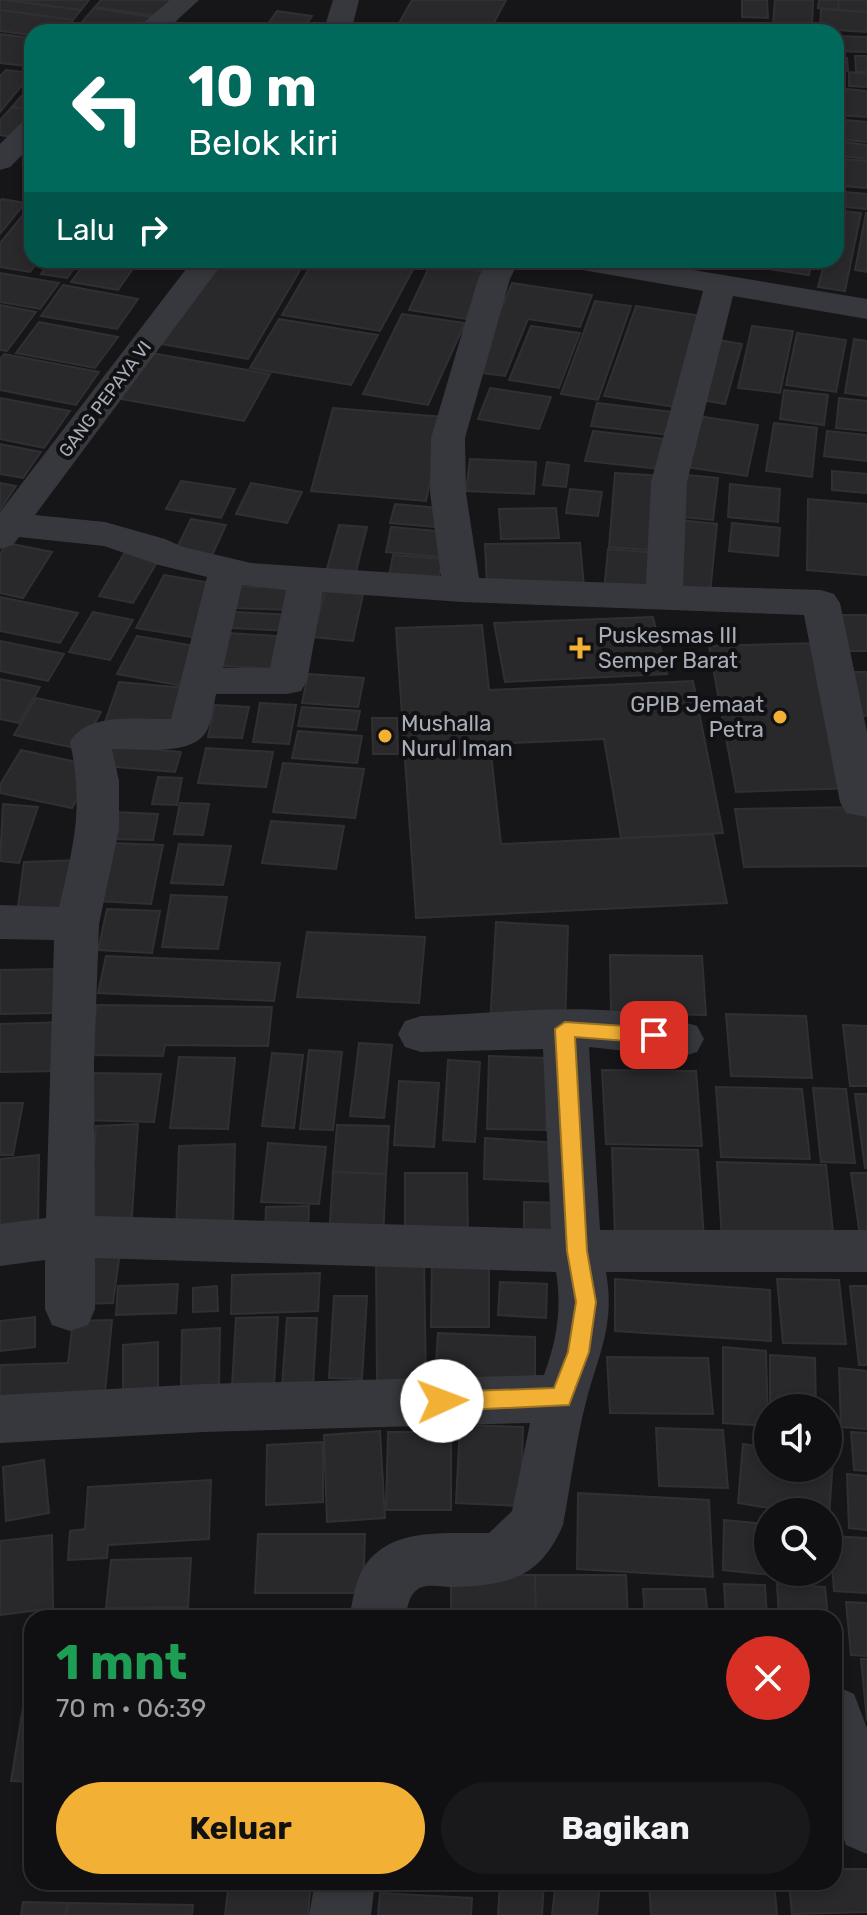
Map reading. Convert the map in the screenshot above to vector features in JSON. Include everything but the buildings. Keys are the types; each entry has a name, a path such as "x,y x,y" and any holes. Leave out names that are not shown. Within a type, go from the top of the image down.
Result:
{"street":[{"path":"157,24 186,0"},
{"path":"339,24 346,0"},
{"path":"9,159 24,139"},
{"name":"GANG PEPAYA VI","path":"5,531 203,268"},
{"path":"462,590 448,493 448,438 499,268"},
{"path":"623,268 867,309"},
{"path":"664,598 669,482 720,285"},
{"path":"5,531 105,534 227,570 307,579 462,590 821,603 861,802 867,802"},
{"path":"70,1309 71,1064 77,924 98,829 99,781 90,742 101,735 185,731 192,719 227,570"},
{"path":"201,681 287,681 307,579"},
{"path":"0,922 77,924"},
{"path":"379,1610 385,1583 412,1561 500,1559 536,1525 561,1398 578,1352 586,1302 577,1251 565,1029"},
{"path":"421,1034 601,1029 681,1039"},
{"path":"0,1245 69,1236 577,1251 867,1251"},
{"path":"0,1419 204,1408 561,1398"},
{"path":"842,1741 867,1824"},
{"path":"340,1915 344,1890"}],"place":[{"name":"Puskesmas III Semper Barat","path":"580,648"},
{"name":"GPIB Jemaat Petra","path":"780,717"},
{"name":"Mushalla Nurul Iman","path":"385,736"}],"route":[{"path":"442,1401 561,1398 578,1352 586,1302 577,1251 565,1029 601,1029 654,1035"}]}
